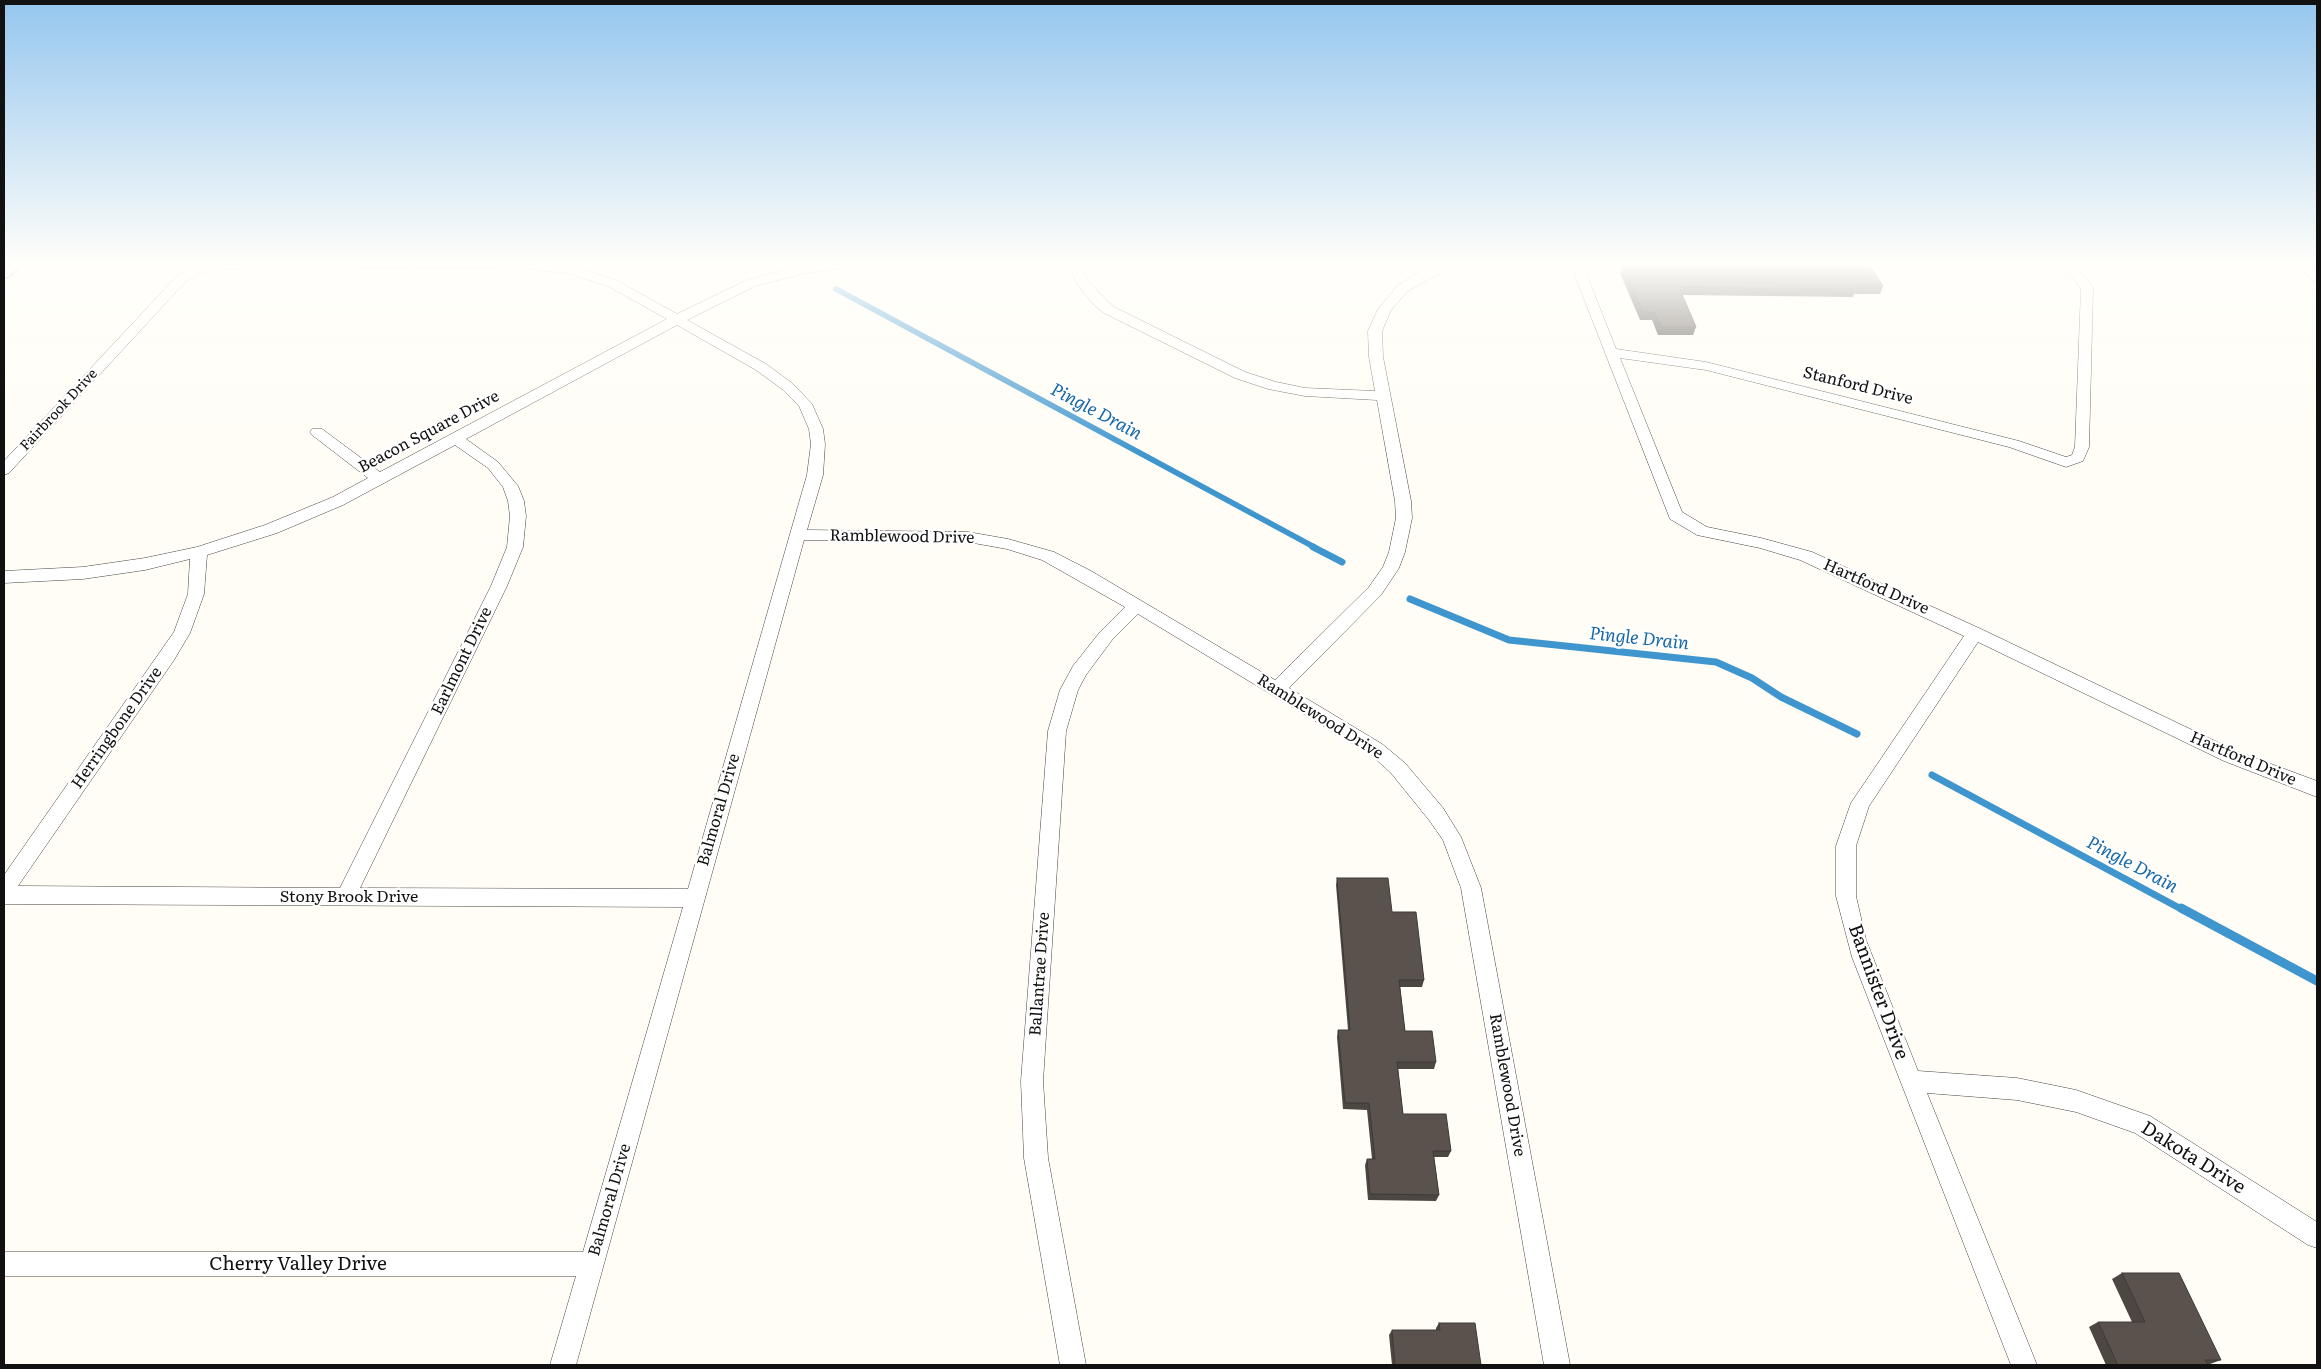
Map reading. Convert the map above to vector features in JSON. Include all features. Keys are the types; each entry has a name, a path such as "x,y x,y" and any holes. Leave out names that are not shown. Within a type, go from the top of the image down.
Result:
{"street":[{"name":"Fairbrook Drive","path":"4,470 137,327"},
{"name":"Beacon Square Drive","path":"4,577 52,576 115,569 199,552 271,529 306,515 379,479 663,327"},
{"name":"Balmoral Drive","path":"563,1365 814,475 817,458 818,444 811,416 797,394 760,367 688,327"},
{"path":"1143,327 1240,375 1272,386 1305,392 1384,396"},
{"path":"1277,689 1375,591 1391,568 1397,552 1404,518 1403,501 1375,344 1377,327"},
{"name":"Hartford Drive","path":"1600,327 1675,516 1703,531 1761,543 1806,556 1975,633 2230,756 2317,789"},
{"name":"Stanford Drive","path":"1610,352 1706,366 2014,444 2066,462 2078,458 2082,447 2086,327"},
{"path":"317,432 379,479"},
{"name":"Earlmont Drive","path":"346,897 499,586 515,546 518,516 516,500 510,486 493,465 455,438"},
{"name":"Ramblewood Drive","path":"797,535 944,536 988,540 1028,549 1060,562 1277,689 1361,739 1398,768 1436,814 1451,837 1471,888 1557,1365"},
{"name":"Herringbone Drive","path":"4,890 168,656 182,632 196,594 199,552"},
{"name":"Ballantrae Drive","path":"1073,1365 1036,1158 1032,1082 1057,732 1069,690 1079,671 1106,636 1136,606"},
{"name":"Bannister Drive","path":"1975,633 1860,803 1846,846 1846,896 1856,940 2024,1365"},
{"name":"Stony Brook Drive","path":"4,895 695,898"},
{"name":"Dakota Drive","path":"1912,1081 2017,1089 2076,1101 2142,1124 2317,1236"},
{"name":"Cherry Valley Drive","path":"4,1264 592,1264"}],"building":[{"path":"1337,878 1388,878 1392,912 1416,912 1424,980 1399,980 1405,1031 1432,1031 1436,1062 1397,1062 1403,1114 1446,1114 1451,1151 1433,1151 1439,1195 1370,1194 1367,1159 1375,1159 1369,1103 1345,1103 1338,1030 1350,1030"},
{"path":"2122,1273 2179,1273 2221,1360 2205,1360 2208,1365 2118,1365 2098,1322 2145,1322"},
{"path":"1439,1323 1475,1323 1481,1365 1395,1365 1392,1330 1440,1330"}],"waterway":[{"name":"Pingle Drain","path":"906,327 1316,548"},
{"name":"Pingle Drain","path":"1313,547 1342,562"},
{"name":"Pingle Drain","path":"1410,599 1509,640 1716,662 1752,678 1781,697 1857,734"},
{"name":"Pingle Drain","path":"1932,775 2183,910"},
{"name":"Pingle Drain","path":"2181,908 2317,981"}]}
